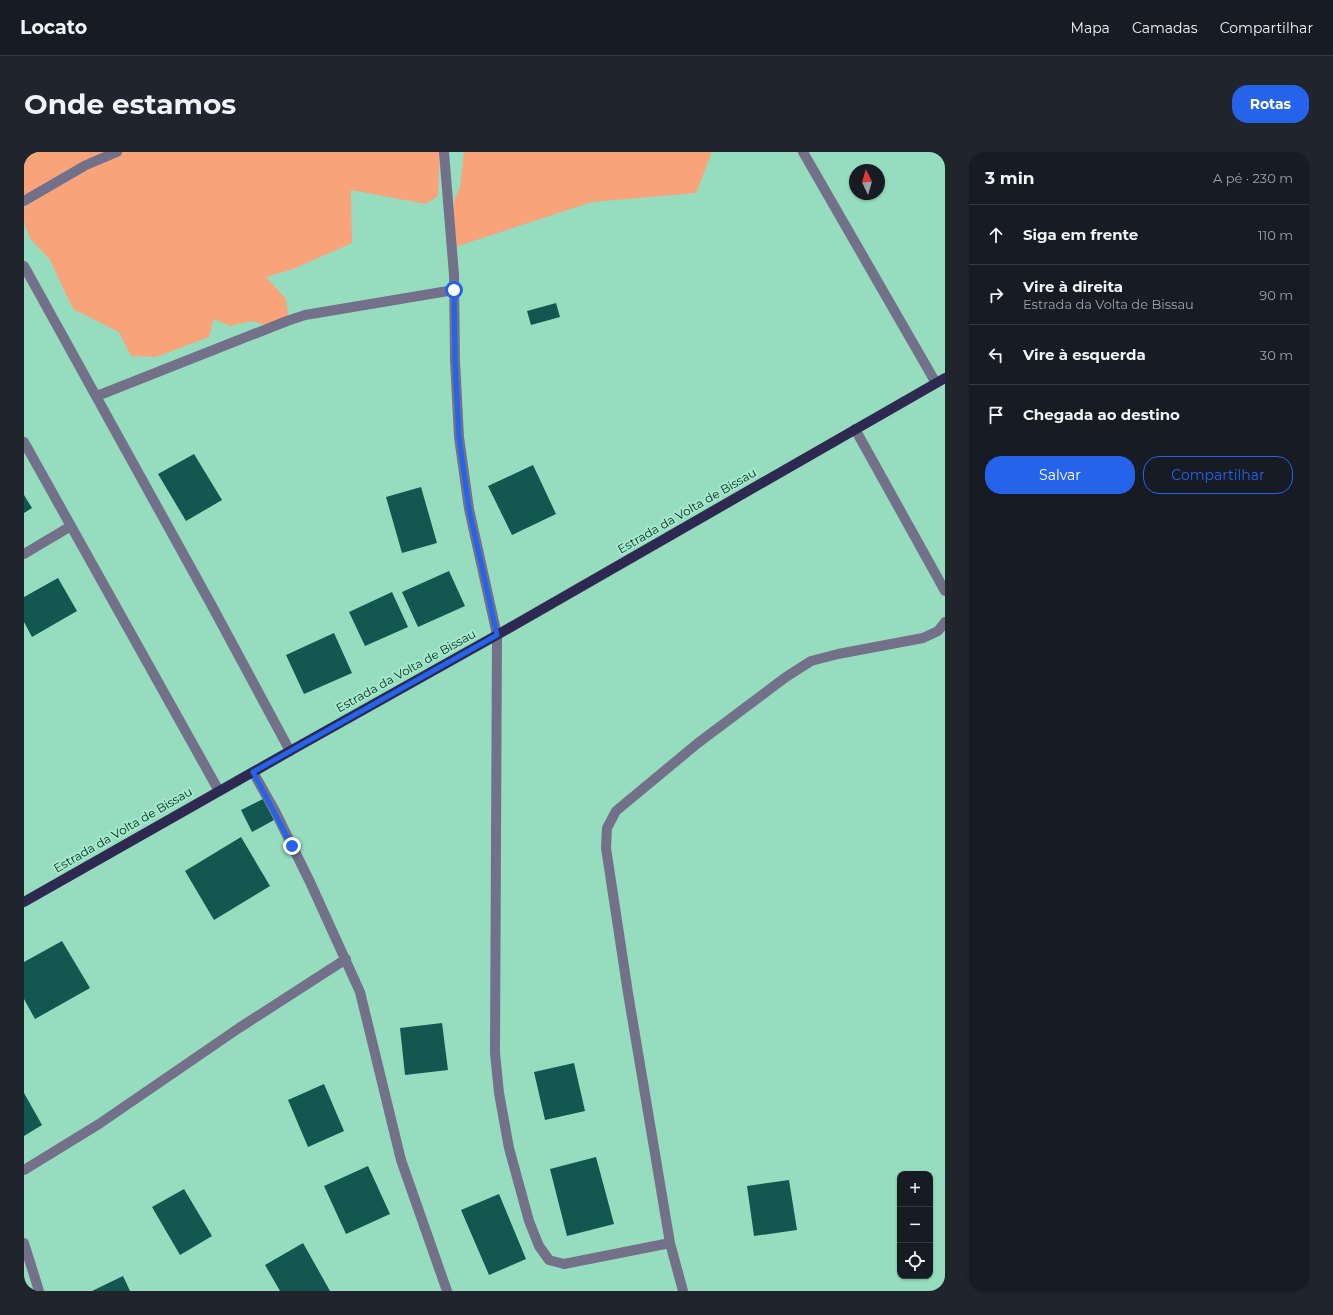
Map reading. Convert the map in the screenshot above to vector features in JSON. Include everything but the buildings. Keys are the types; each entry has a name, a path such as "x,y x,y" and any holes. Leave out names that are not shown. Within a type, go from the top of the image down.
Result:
{"main road":[{"name":"Estrada da Volta de Bissau","path":"24,902 497,635 941,381"}],"street":[{"path":"24,201 86,165 117,152"},
{"path":"444,152 454,290 455,361 459,437 469,509 497,635 495,1053 499,1093 509,1148 529,1220 539,1246 549,1260 564,1264 670,1243"},
{"path":"803,152 941,381"},
{"path":"24,266 97,396 290,751"},
{"path":"97,396 305,315 454,290"},
{"path":"855,429 945,591"},
{"path":"24,442 219,791"},
{"path":"24,554 72,526"},
{"path":"683,1291 670,1243 628,993 606,848 607,828 616,811 631,797 698,743 786,677 810,661 838,654 923,638 938,631 945,622"},
{"path":"253,772 310,882 360,992 369,1022 401,1160 447,1291"},
{"path":"24,1170 99,1124 239,1028 346,959"},
{"path":"24,1243 39,1291"}],"shaded area":[{"path":"24,152 440,152 438,196 426,204 351,190 352,243 293,269 266,277 286,299 289,320 268,326 252,321 230,326 214,319 209,337 156,357 131,356 119,332 73,309 50,260 29,237 24,221"},
{"path":"464,152 712,152 696,193 592,202 458,246 452,246 454,201 460,187"}],"route":[{"path":"292,846 253,772 497,635 469,509 459,437 455,361 454,290"}]}
